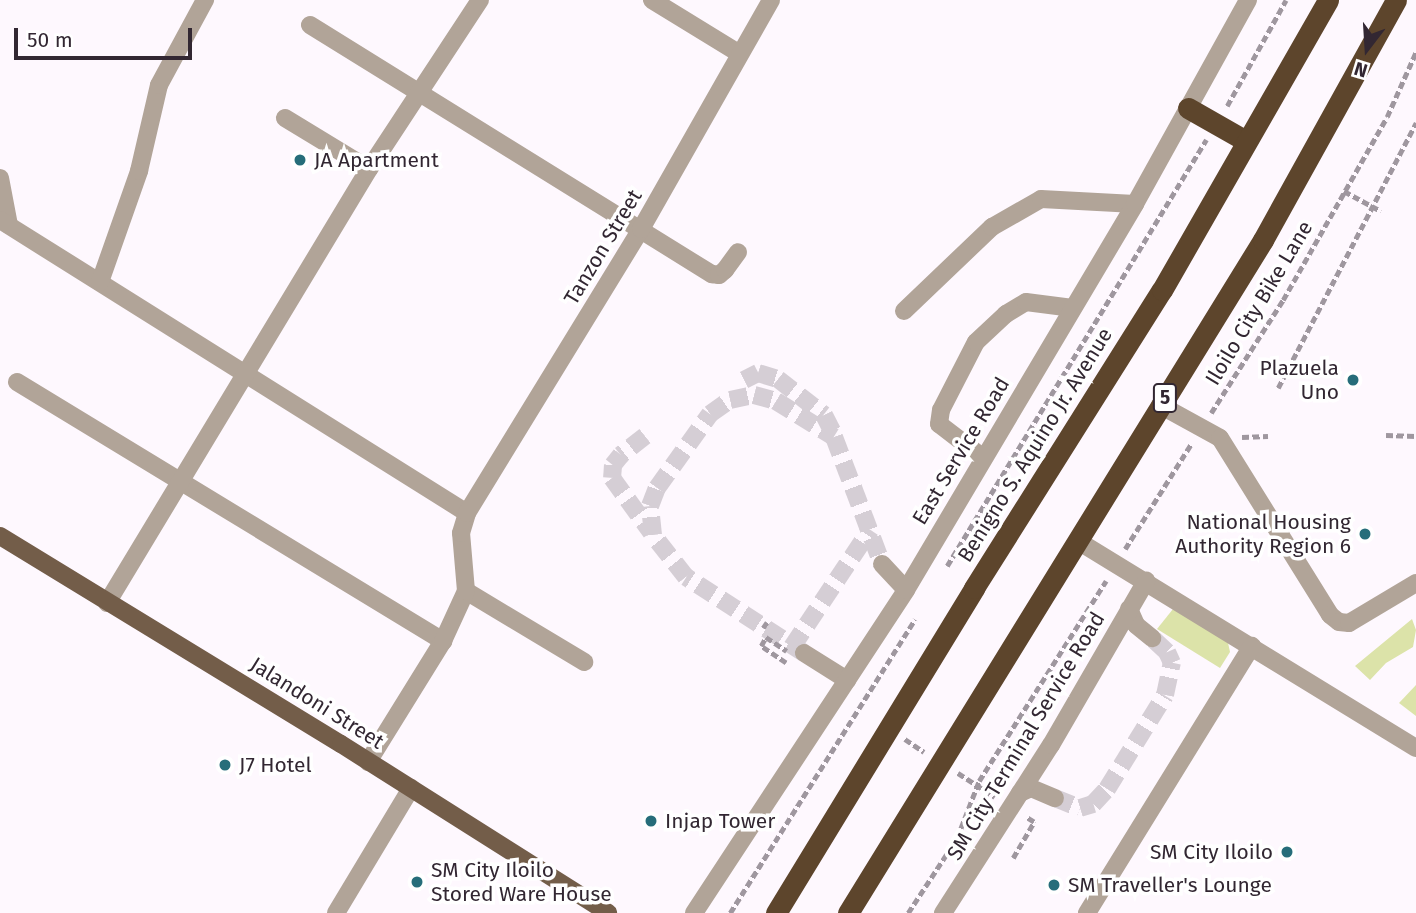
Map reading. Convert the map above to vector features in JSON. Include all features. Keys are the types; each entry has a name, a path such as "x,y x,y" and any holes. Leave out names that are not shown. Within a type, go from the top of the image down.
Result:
{"highway":[{"name":"Benigno S. Aquino Jr. Avenue","path":"776,913 974,588 1162,290 1328,0"},
{"name":"5","path":"848,913 1263,240 1396,0"},
{"path":"1188,108 1246,141"}],"main road":[{"name":"Jalandoni Street","path":"0,536 411,788 608,913"}],"street":[{"path":"100,282 136,181 159,85 205,0"},
{"path":"107,603 369,169 480,0"},
{"path":"652,0 740,54"},
{"name":"Tanzon Street","path":"467,513 641,229 771,0"},
{"name":"East Service Road","path":"694,913 906,590 982,457 1135,204 1248,0"},
{"path":"310,24 712,274 719,275 726,270 738,252"},
{"path":"285,118 369,169"},
{"path":"0,178 5,223 467,513 461,533 466,591 443,641 368,762"},
{"path":"904,311 992,227 1041,199 1135,204"},
{"path":"982,457 939,424 942,410 976,342 1006,314 1026,302 1073,308"},
{"path":"17,382 443,641"},
{"path":"1160,405 1220,438 1330,615 1339,622 1349,623 1416,583"},
{"path":"1078,541 1113,569 1146,581 1416,748"},
{"path":"882,564 906,590"},
{"name":"SM City Terminal Service Road","path":"943,913 1020,793 1146,581"},
{"path":"466,591 584,662"},
{"path":"1129,609 1136,625 1152,638"},
{"path":"1087,913 1252,646"},
{"path":"800,655 847,680"},
{"path":"336,913 411,788"},
{"path":"1020,793 1031,788 1055,799"}],"path":[{"path":"1130,265 1215,125 1286,0"},
{"name":"Iloilo City Bike Lane","path":"908,913 957,838 979,781 1283,300 1387,117 1416,52"},
{"path":"1278,388 1416,123"},
{"path":"1344,191 1381,211"},
{"path":"1386,435 1416,436"},
{"path":"763,628 767,622"},
{"path":"783,661 761,646 766,638 800,655"},
{"path":"1013,858 1034,822"}],"green space":[{"path":"1173,609 1227,638 1230,652 1220,668 1157,629"},
{"path":"1412,619 1416,630 1413,647 1386,663 1370,680 1355,666"},
{"path":"1416,685 1416,716 1399,703"}],"tunnel":[{"path":"744,380 758,373 778,379 824,415 833,433"},
{"path":"804,653 686,577 653,535 650,506 657,488 710,414 730,400 754,395 776,401 834,437 882,564"},
{"path":"645,436 613,465 612,478 651,532"},
{"path":"792,647 870,530"},
{"path":"1055,798 1080,808 1093,804 1107,789 1165,695 1172,663 1167,652 1152,638"}],"place":[{"name":"JA Apartment","path":"300,160"},
{"name":"Plazuela Uno","path":"1353,380"},
{"name":"National Housing Authority Region 6","path":"1365,534"},
{"name":"J7 Hotel","path":"225,765"},
{"name":"Injap Tower","path":"651,821"},
{"name":"SM City Iloilo","path":"1287,852"},
{"name":"SM City Iloilo Stored Ware House","path":"417,882"},
{"name":"SM Traveller's Lounge","path":"1054,885"}]}
